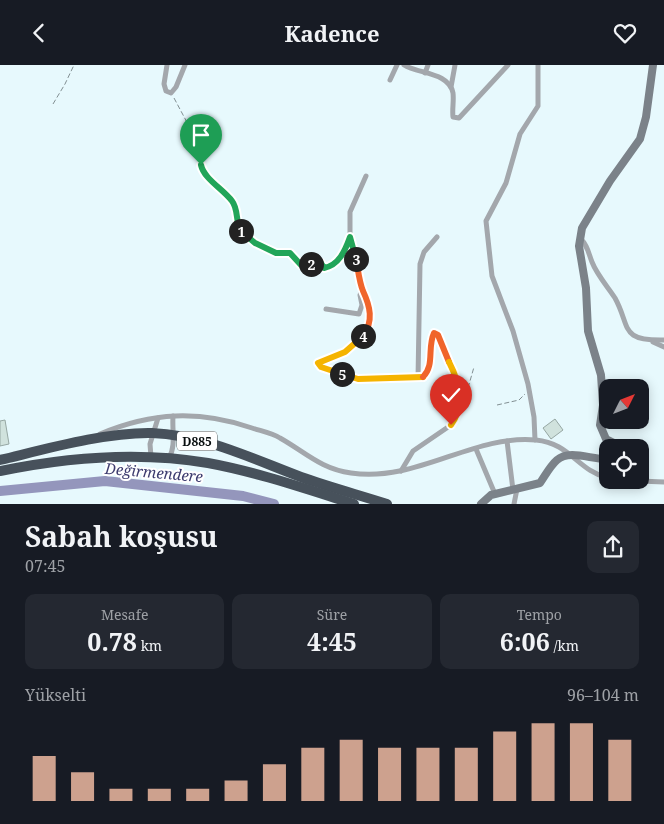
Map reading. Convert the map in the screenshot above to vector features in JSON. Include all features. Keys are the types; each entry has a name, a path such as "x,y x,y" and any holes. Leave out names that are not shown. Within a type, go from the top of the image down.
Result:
{"highway":[{"name":"D885","path":"0,460 86,440 129,434 154,433 171,435 234,451 302,477 387,504"},
{"name":"D885","path":"0,471 47,462 126,457 169,458 208,463 275,479 354,504"}],"street":[{"path":"167,65 164,84 166,91 171,93 176,87 185,65"},
{"path":"390,79 397,65"},
{"path":"404,65 412,70 443,79 451,87"},
{"path":"425,73 428,65"},
{"path":"455,65 451,87 453,117 459,118 508,65"},
{"path":"535,440 534,417 528,384 513,331 492,276 486,221 506,183 520,134 538,106 538,65"},
{"path":"606,439 600,425 603,405 601,375 588,331 580,239 582,228 610,181 640,139 646,117 653,65"},
{"path":"366,176 362,190 351,208 350,237 363,292 370,306 367,331 345,352 318,363 321,367 358,379 418,379 428,372 431,339 434,333 438,335 444,354 455,374 460,414 451,425 413,451 401,471"},
{"path":"418,379 420,264 426,249 437,237"},
{"path":"580,239 588,246 592,263 616,301 625,327 635,337 664,340"},
{"path":"326,309 359,314 362,305 360,295 363,292"},
{"path":"651,340 664,347"},
{"path":"86,440 128,422 184,415 236,422 278,436 324,467 349,473 378,476 507,441 535,440 555,443 595,475 599,476"},
{"path":"169,458 173,451 171,435 173,416"},
{"path":"151,458 150,444 158,418"},
{"path":"507,441 515,490 514,504"},
{"path":"476,449 495,494"},
{"path":"481,504 495,494 540,483 557,460 571,454 599,460"},
{"path":"649,481 664,482"}],"path":[{"path":"53,104 66,84 74,65"},
{"path":"171,93 198,143 203,172 222,189 236,207 239,229 255,243 276,253 290,253 301,265 321,263 324,268 332,266 337,261 344,252 350,237"},
{"path":"460,404 466,394 474,367"},
{"path":"497,405 522,398 528,384"}],"building":[{"path":"555,419 563,430 551,439 543,428"},
{"path":"5,420 9,444 0,446 0,421"}],"waterway":[{"name":"Değirmendere","path":"0,491 105,481 243,496 274,504"}],"route":[{"path":"201,165 203,172 222,189 236,207 239,229 243,235 255,243 276,253 290,253 301,265 321,263 324,268 332,266 337,261 344,252 350,237 363,292 370,306 367,331 345,352 318,363 321,367 358,379 418,379 428,372 431,359 431,339 434,333 438,335 444,354 455,374 460,395 460,414 451,425"}]}
